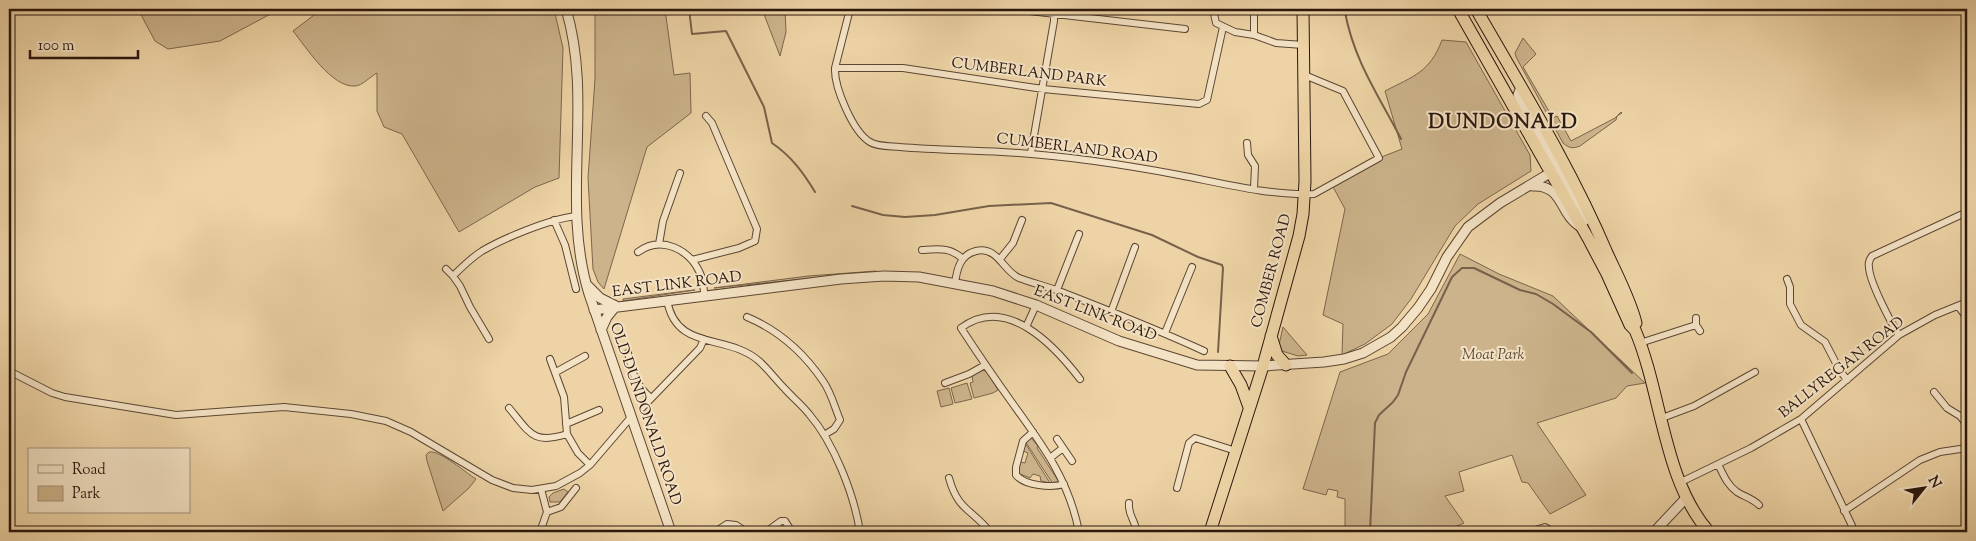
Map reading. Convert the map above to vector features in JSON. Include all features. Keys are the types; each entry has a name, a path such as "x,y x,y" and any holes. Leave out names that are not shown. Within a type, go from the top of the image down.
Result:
{"highway":[{"name":"COMBER ROAD","path":"1210,532 1263,366 1299,236 1304,194 1303,9"},
{"path":"1458,9 1598,231 1636,322 1635,330 1680,483 1695,515 1708,532"},
{"path":"1476,9 1521,87 1581,228 1607,274 1630,326 1635,330"},
{"path":"1271,336 1276,352 1286,365"},
{"path":"1230,366 1242,385 1249,407"}],"street":[{"name":"OLD DUNDONALD ROAD","path":"566,9 577,57 576,216 586,283 670,532"},
{"path":"835,68 850,9"},
{"path":"1012,9 1054,11 1185,29"},
{"path":"1213,9 1216,23 1235,32 1254,35 1276,43 1303,45"},
{"path":"1254,9 1254,35"},
{"path":"1031,154 1043,89 1054,11"},
{"name":"CUMBERLAND PARK","path":"835,68 903,68 1043,89 1199,104 1207,100 1223,27"},
{"name":"CUMBERLAND ROAD","path":"835,68 834,78 846,108 862,135 871,142 931,150 1031,154 1126,165 1254,189 1304,194"},
{"path":"1302,74 1343,91 1379,158 1314,194 1304,194"},
{"path":"692,260 739,248 755,240 757,229 712,123 706,116"},
{"path":"1248,144 1248,155 1255,166 1254,189"},
{"path":"1557,168 1587,227 1588,238"},
{"name":"EAST LINK ROAD","path":"594,310 861,277 919,278 993,291 1036,305 1119,341 1197,365 1263,366 1324,362 1344,359 1363,353 1387,340 1406,323 1418,308 1431,289 1447,257 1468,226 1500,202 1557,168"},
{"path":"659,244 663,221 680,173"},
{"path":"1528,186 1545,186 1553,191 1573,222 1581,228"},
{"path":"1900,335 1873,282 1868,269 1869,261 1872,256 1967,212"},
{"path":"453,276 483,250 554,220 576,216"},
{"path":"554,220 565,246 576,289"},
{"path":"1000,259 1012,243 1022,220"},
{"path":"1057,290 1078,234"},
{"path":"638,252 644,247 659,244 674,246 692,260 700,274 705,296"},
{"path":"1111,312 1135,247"},
{"path":"922,250 946,249 956,253 963,259"},
{"path":"955,283 957,269 963,259 976,251 988,251 1000,259 1018,277 1057,290 1165,333 1204,351"},
{"path":"1165,333 1192,267"},
{"path":"446,269 465,293 470,307 490,339"},
{"path":"1786,279 1790,287 1790,304 1801,325 1825,342 1838,369 1847,380"},
{"path":"586,283 600,298 616,306 601,330"},
{"path":"667,300 673,321 682,329 697,339 733,346 758,360 809,414 824,435 849,491 857,515 860,532"},
{"name":"BALLYREGAN ROAD","path":"1680,483 1769,438 1801,419 1900,335 1935,315 1967,302"},
{"path":"1026,327 1036,305"},
{"path":"1958,306 1967,318"},
{"path":"1079,532 1074,508 1050,458 961,328 976,319 986,316 1009,320 1026,327 1052,346 1080,379"},
{"path":"747,317 764,324 795,348 824,382 840,420 834,429 824,435"},
{"path":"1640,343 1697,325"},
{"path":"642,408 700,348 704,339"},
{"path":"628,353 634,378 642,390 651,398"},
{"path":"556,372 585,356"},
{"path":"550,359 564,398 567,434 578,453 590,465"},
{"path":"945,383 969,374 985,365"},
{"path":"9,371 52,393 65,397 176,415 284,407 351,414 386,421 411,432 492,480 514,488 532,490 556,486 570,480 590,465 632,416"},
{"path":"1662,418 1694,406 1755,372"},
{"path":"1934,392 1947,408 1960,416 1967,425"},
{"path":"509,408 532,435 542,439 567,434"},
{"path":"566,424 599,410"},
{"path":"1801,419 1855,532"},
{"path":"1033,432 1022,441 1016,475 1021,481 1054,487 1064,484"},
{"path":"1177,488 1191,439 1195,438 1236,451"},
{"path":"1057,439 1072,462"},
{"path":"1050,458 1063,448"},
{"path":"1844,511 1925,458 1940,452 1967,448"},
{"path":"1718,464 1728,483 1735,490 1754,500 1758,505"},
{"path":"949,478 953,493 959,503 984,524 990,532"},
{"path":"547,512 561,507 576,488"},
{"path":"540,532 547,512 541,489"},
{"path":"1654,532 1686,498"},
{"path":"1128,503 1128,513 1136,525 1136,532"},
{"path":"766,532 781,521 785,521 792,532"},
{"path":"714,532 727,524 736,525 747,532"},
{"path":"1529,532 1545,527 1554,532"}],"green space":[{"path":"138,9 280,9 220,41 168,49 155,41"},
{"path":"322,9 554,9 563,48 559,178 535,187 459,232 402,134 384,127 377,111 377,73 358,86 346,85 329,74 320,65 293,31"},
{"path":"593,9 665,9 674,75 690,73 691,113 647,147 604,289 598,282 593,269 588,178 595,79 595,15"},
{"path":"762,9 785,9 786,32 780,56"},
{"path":"1523,38 1536,54 1523,67 1553,118 1557,116 1571,141 1617,116 1616,120 1580,146 1571,148 1563,143 1516,57 1515,53"},
{"path":"1442,40 1466,42 1530,155 1531,171 1478,204 1455,226 1411,299 1392,324 1365,344 1342,355 1343,324 1323,315 1345,209 1332,185 1379,158 1402,149 1385,91 1420,72 1432,59"},
{"name":"Moat Park","path":"1460,254 1499,274 1553,296 1645,383 1627,386 1616,398 1537,423 1586,495 1550,514 1528,483 1522,482 1512,455 1459,472 1464,491 1445,496 1464,523 1451,528 1421,533 1345,532 1345,499 1337,497 1338,491 1328,489 1326,495 1303,489 1340,372 1388,354 1428,314"},
{"path":"876,272 714,288 808,276"},
{"path":"695,290 623,301 623,299"},
{"path":"1283,327 1307,355 1298,356 1282,351 1279,345"},
{"path":"982,370 987,372 998,390 974,398 970,383 973,382 972,375"},
{"path":"967,383 972,399 955,403 951,388"},
{"path":"949,388 953,404 941,407 937,391"},
{"path":"1031,438 1038,446 1037,448 1059,482 1053,484 1025,441"},
{"path":"1025,443 1050,483 1041,481 1040,476 1033,474 1030,478 1020,474 1017,469 1020,462 1025,463 1028,453 1023,451"},
{"path":"429,452 434,452 446,458 476,479 469,488 443,511 427,461 426,455"},
{"path":"564,489 568,492 560,502 550,502 549,497 553,493"}],"waterway":[{"path":"689,9 692,34 726,31 764,107 772,143 796,165 815,192"},
{"path":"1345,12 1354,46 1361,62 1401,139"},
{"path":"852,206 883,215 905,217 935,215 989,206 1051,203 1152,235 1198,257 1222,265 1218,352"},
{"path":"1370,532 1375,423 1379,415 1398,395 1406,372 1452,277 1462,268 1474,268 1520,290 1536,294 1553,304 1591,332 1632,373"}],"district":[{"name":"DUNDONALD","path":"1503,123"}]}
